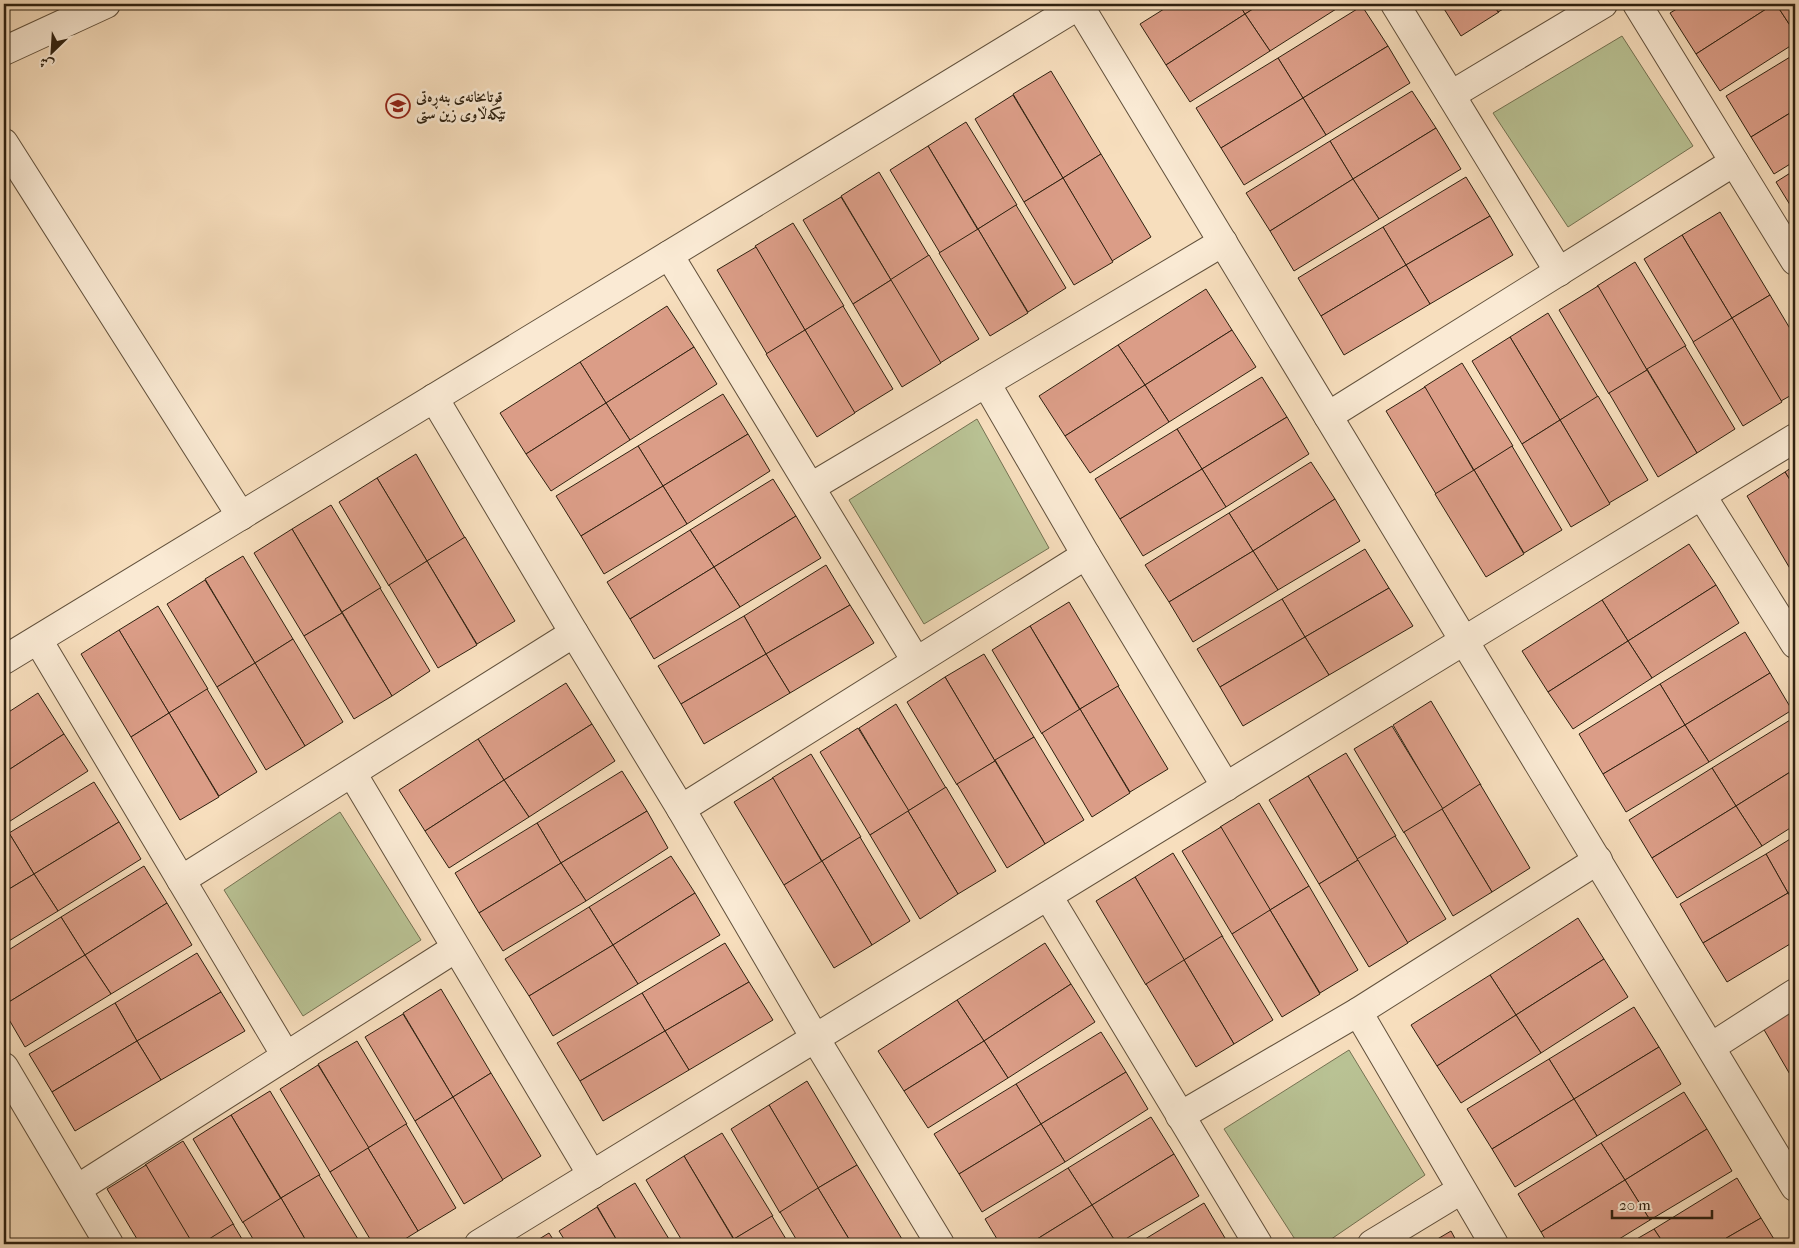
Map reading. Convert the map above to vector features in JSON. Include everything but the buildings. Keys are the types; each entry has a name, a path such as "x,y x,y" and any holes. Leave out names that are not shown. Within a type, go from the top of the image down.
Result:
{"street":[{"path":"4,51 106,4"},
{"path":"4,660 1080,4 1795,1187"},
{"path":"1395,4 1560,272"},
{"path":"1451,95 1604,4"},
{"path":"1637,4 1795,261"},
{"path":"4,143 241,516"},
{"path":"1328,416 1734,162"},
{"path":"810,487 1223,242"},
{"path":"669,255 916,662"},
{"path":"986,383 1086,555 1226,787"},
{"path":"434,398 574,634 681,808 815,1038 940,1244"},
{"path":"479,1244 1795,438"},
{"path":"1702,496 1795,644"},
{"path":"681,808 1086,555"},
{"path":"181,880 574,634"},
{"path":"38,640 286,1056"},
{"path":"352,773 592,1175"},
{"path":"1180,1116 1358,1012 1598,860"},
{"path":"1048,896 1258,1244"},
{"path":"77,1189 456,948"},
{"path":"1711,1047 1795,993"},
{"path":"1358,1012 1494,1244"},
{"path":"4,1067 109,1244"},
{"path":"1372,1244 1461,1190"}],"green space":[{"path":"1622,36 1693,146 1568,227 1493,113"},
{"path":"977,419 1049,548 924,624 849,500"},
{"path":"340,812 421,940 303,1016 224,890"},
{"path":"1349,1050 1425,1175 1324,1244 1298,1244 1224,1129"}],"place":[{"name":"قوتابخانەی بنەڕەتی تێکەڵاوی زین ستی","path":"398,106"}]}
